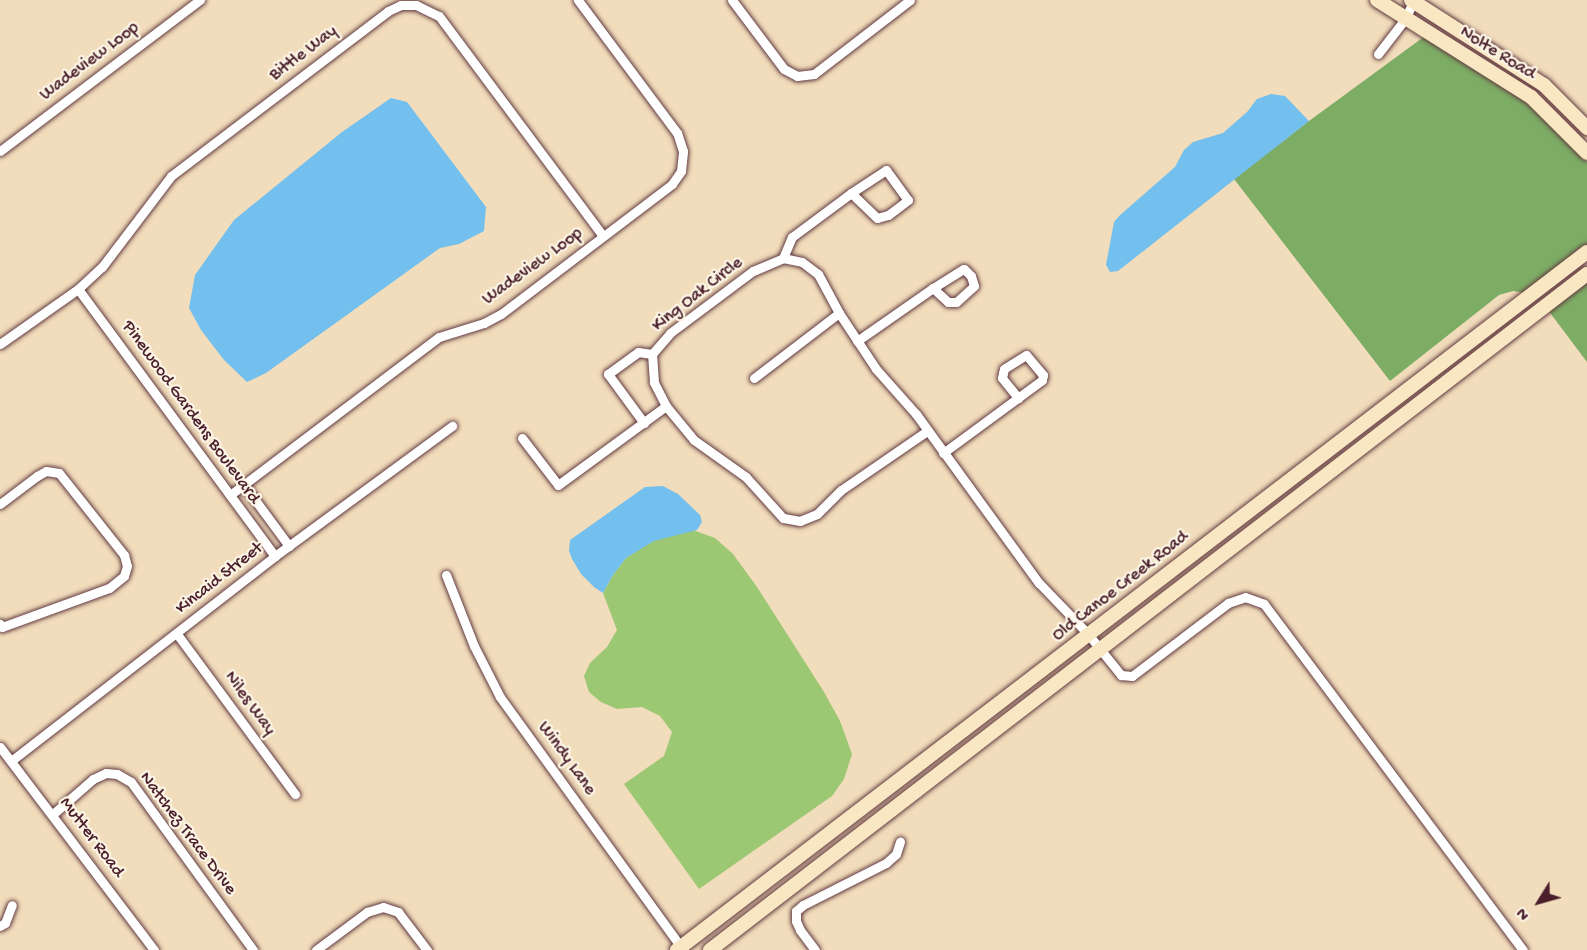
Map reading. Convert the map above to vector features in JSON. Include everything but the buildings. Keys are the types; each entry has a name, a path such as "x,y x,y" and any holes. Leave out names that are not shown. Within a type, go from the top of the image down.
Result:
{"main road":[{"name":"Nolte Road","path":"1377,0 1531,97 1587,153"},
{"name":"Nolte Road","path":"1412,1 1544,85 1587,128"},
{"name":"Old Canoe Creek Road","path":"680,949 1587,252"},
{"name":"Old Canoe Creek Road","path":"710,950 1587,274"},
{"path":"1238,520 1249,535"}],"street":[{"name":"Wadeview Loop","path":"0,151 200,0"},
{"name":"Wadeview Loop","path":"230,495 439,337 484,323 501,314 672,184 681,171 683,151 678,133 578,0"},
{"path":"732,0 784,69 797,76 814,74 907,1"},
{"path":"1378,54 1405,19 1412,1"},
{"name":"Bittle Way","path":"0,344 78,289 107,260 171,176 388,11 401,5 416,5 440,16 603,236"},
{"path":"851,193 877,218 888,215 908,200 886,170 851,193 792,237 783,258 802,262 818,274 857,341 927,431 1039,583 1088,634 1122,675 1132,676 1228,603 1245,597 1264,604 1523,950"},
{"name":"King Oak Circle","path":"783,258 753,271 670,333 652,354 654,382 666,406 694,440 746,477 783,518 800,521 818,514 841,490 927,431"},
{"path":"857,341 933,288 964,269 971,276 974,286 956,302 948,302 933,288"},
{"name":"Pinewood Gardens Boulevard","path":"78,289 275,556"},
{"path":"753,378 839,313"},
{"path":"644,423 608,375 638,351 652,354"},
{"path":"943,453 1018,398 1044,378 1026,355 1020,357 1003,373 1002,378 1018,398"},
{"path":"522,438 558,485 666,406"},
{"name":"Kincaid Street","path":"11,761 275,556 452,426"},
{"path":"0,504 46,471 59,473 124,555 127,566 124,576 109,588 1,627"},
{"name":"Pinewood Gardens Boulevard","path":"243,485 289,546"},
{"name":"Windy Lane","path":"446,575 474,646 500,697 680,949"},
{"name":"Niles Way","path":"177,634 295,794"},
{"name":"Mutter Road","path":"0,747 154,950"},
{"name":"Natchez Trace Drive","path":"53,814 93,779 106,773 117,774 131,782 253,950"},
{"path":"815,950 800,930 796,921 796,911 803,904 886,863 896,854 900,843"},
{"path":"0,926 5,923 12,905"},
{"path":"316,950 367,912 383,907 399,912 427,950"}],"green space":[{"path":"1425,36 1528,101 1567,137 1587,162 1587,246 1526,293 1513,291 1499,295 1390,381 1234,179"},
{"path":"1587,280 1587,362 1548,310"},
{"path":"693,530 715,538 733,554 757,587 824,692 840,721 852,754 844,779 832,796 699,889 624,784 664,756 672,732 660,716 642,707 617,709 601,702 589,692 584,676 590,663 607,647 617,630 603,593 613,575 626,558 654,540"}],"water":[{"path":"1271,94 1285,96 1309,121 1118,271 1110,272 1106,265 1114,222 1119,216 1175,167 1184,150 1193,142 1223,133 1247,112 1257,99"},
{"path":"391,98 407,102 486,207 484,231 459,244 440,248 266,373 247,382 224,360 201,330 189,308 195,275 234,220 342,132"},
{"path":"663,486 678,494 700,515 702,522 697,530 654,541 626,558 603,593 581,574 569,551 570,540 645,487"}]}
